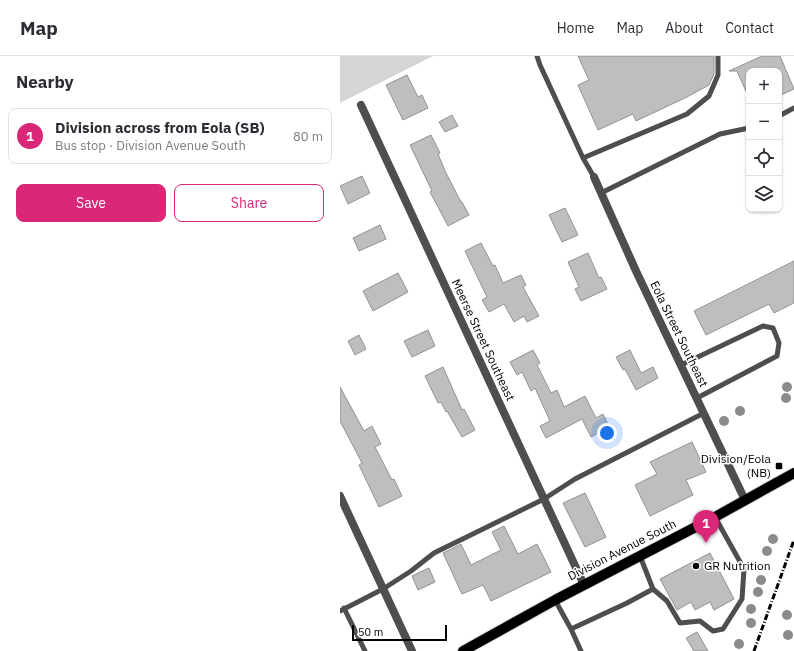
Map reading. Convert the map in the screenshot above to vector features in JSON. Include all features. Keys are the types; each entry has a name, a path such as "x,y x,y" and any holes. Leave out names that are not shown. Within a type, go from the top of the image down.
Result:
{"main road":[{"name":"Division Avenue South","path":"463,651 555,600 715,517 794,473"}],"street":[{"name":"Meerse Street Southeast","path":"361,105 584,585"},
{"name":"Eola Street Southeast","path":"594,177 636,271 745,500"},
{"path":"340,496 412,651"}],"lane":[{"path":"537,56 583,158 594,177"},
{"path":"583,158 687,114 709,96 718,75 718,56"},
{"path":"782,114 794,108"},
{"path":"601,193 720,134 746,129"},
{"path":"681,365 763,326 773,328 779,343 777,356 697,398"},
{"path":"365,651 342,610 383,589 411,571 434,553 544,500 575,479 704,413"},
{"path":"640,556 653,589 667,601 680,623 700,621 713,631 723,629 742,599 744,570 715,517"},
{"path":"571,629 627,604 653,589"},
{"path":"555,600 581,651"}],"shaded area":[{"path":"340,56 433,56 340,103"}],"building":[{"path":"578,56 714,56 714,74 709,85 687,97 636,121 633,114 598,130 578,85 589,80"},
{"path":"762,56 780,56 794,89 782,95 782,68 746,68 746,91 737,71 729,71"},
{"path":"407,75 418,97 422,95 428,108 403,120 386,85"},
{"path":"452,115 458,126 445,132 439,122"},
{"path":"431,135 440,153 438,154 446,173 469,215 448,226 430,192 432,191 410,145"},
{"path":"362,176 370,193 348,204 340,186"},
{"path":"565,208 578,235 562,242 549,215"},
{"path":"380,225 386,239 359,251 353,238"},
{"path":"481,243 493,266 495,265 503,283 521,275 526,285 523,287 539,316 527,322 524,316 514,322 504,304 489,312 482,300 487,297 465,251"},
{"path":"588,253 599,278 601,277 607,289 581,301 575,289 579,287 568,262"},
{"path":"794,261 794,303 774,313 769,304 706,335 694,311"},
{"path":"398,273 408,292 373,311 363,291"},
{"path":"428,330 435,346 412,357 404,341"},
{"path":"359,335 366,349 355,355 348,341"},
{"path":"533,350 540,363 537,365 551,393 557,390 564,407 585,396 596,418 603,414 609,427 591,437 582,419 546,438 540,426 550,421 535,388 531,391 522,372 517,375 510,362"},
{"path":"630,350 641,373 653,367 658,378 636,390 625,369 623,370 616,357"},
{"path":"443,367 462,410 464,409 475,430 462,437 441,402 438,403 425,376"},
{"path":"340,387 364,431 372,426 381,444 375,447 402,496 379,507 359,465 362,463 340,421"},
{"path":"692,442 706,472 686,480 693,495 650,516 635,485 657,474 650,462"},
{"path":"585,493 606,537 585,547 563,503"},
{"path":"504,526 518,554 537,544 551,572 491,601 483,585 462,594 443,553 461,544 471,565 501,550 492,532"},
{"path":"710,553 734,599 714,610 710,602 695,610 691,602 677,610 660,579"},
{"path":"429,568 435,582 418,590 412,576"},
{"path":"697,632 708,651 694,651 686,638"}],"railway":[{"path":"754,651 794,540"}],"place":[{"name":"Division/Eola (NB)","path":"779,466"},
{"name":"Division across from Eola (SB)","path":"706,543"},
{"name":"GR Nutrition","path":"696,566"}]}
